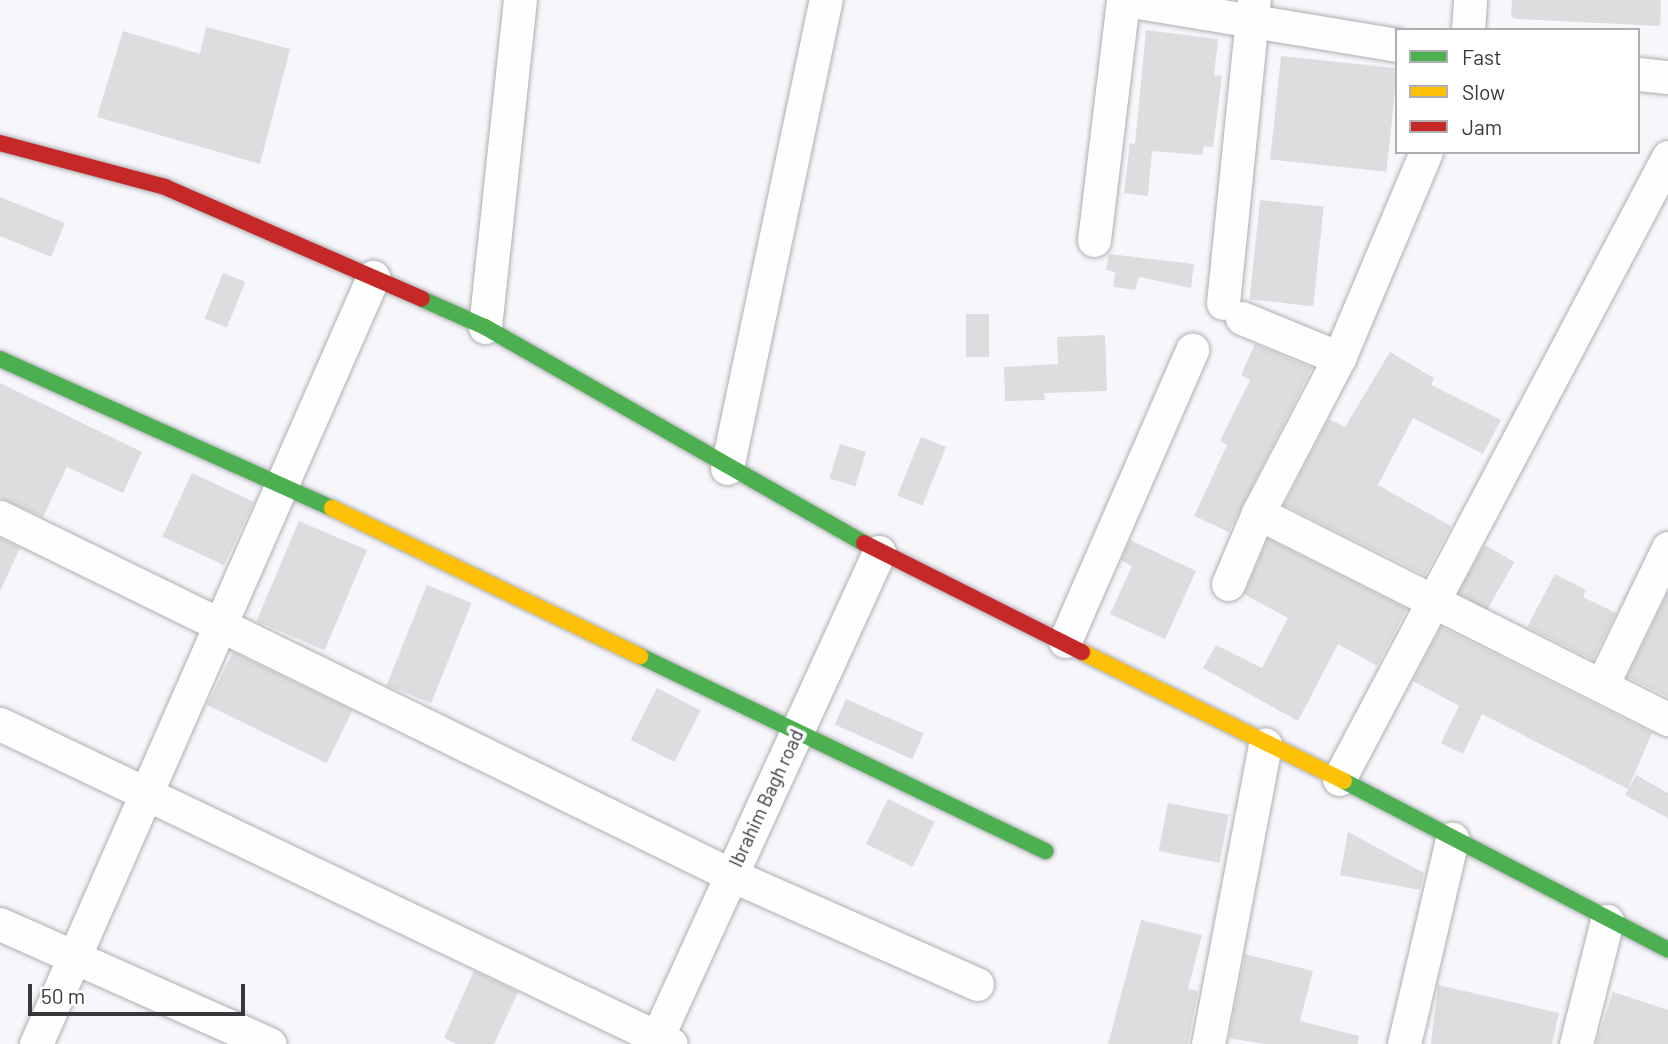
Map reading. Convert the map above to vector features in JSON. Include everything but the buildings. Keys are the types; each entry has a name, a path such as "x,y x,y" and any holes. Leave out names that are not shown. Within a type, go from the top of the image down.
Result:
{"street":[{"path":"485,327 520,0"},
{"path":"727,468 826,0"},
{"path":"1094,240 1124,0 1254,10 1395,45"},
{"path":"1468,28 1470,0"},
{"path":"1254,10 1232,310 1339,358"},
{"path":"1640,74 1668,77"},
{"path":"0,144 165,187 485,327 727,468 879,552 1065,641 1339,779 1668,950"},
{"path":"1228,584 1258,513 1339,358 1425,154"},
{"path":"1339,779 1433,599 1658,196 1668,157"},
{"path":"36,1044 373,277"},
{"path":"1065,641 1192,350"},
{"path":"0,359 282,484 1046,852"},
{"path":"1258,513 1668,719"},
{"path":"0,517 219,627 731,875 977,984"},
{"path":"1602,685 1668,548"},
{"name":"Ibrahim Bagh road","path":"661,1042 731,875 879,552"},
{"path":"0,724 147,792 661,1042"},
{"path":"1208,1044 1265,744"},
{"path":"1404,1044 1452,839"},
{"path":"1576,1044 1607,920"},
{"path":"0,924 269,1044"}],"traffic: fast":[{"path":"422,299 485,327 864,543"},
{"path":"0,359 332,508"},
{"path":"640,656 1046,851"},
{"path":"1344,781 1668,950"}],"traffic: slow":[{"path":"332,508 640,656"},
{"path":"1082,652 1344,781"}],"traffic: jam":[{"path":"0,143 165,187 422,299"},
{"path":"864,543 1082,652"}]}
